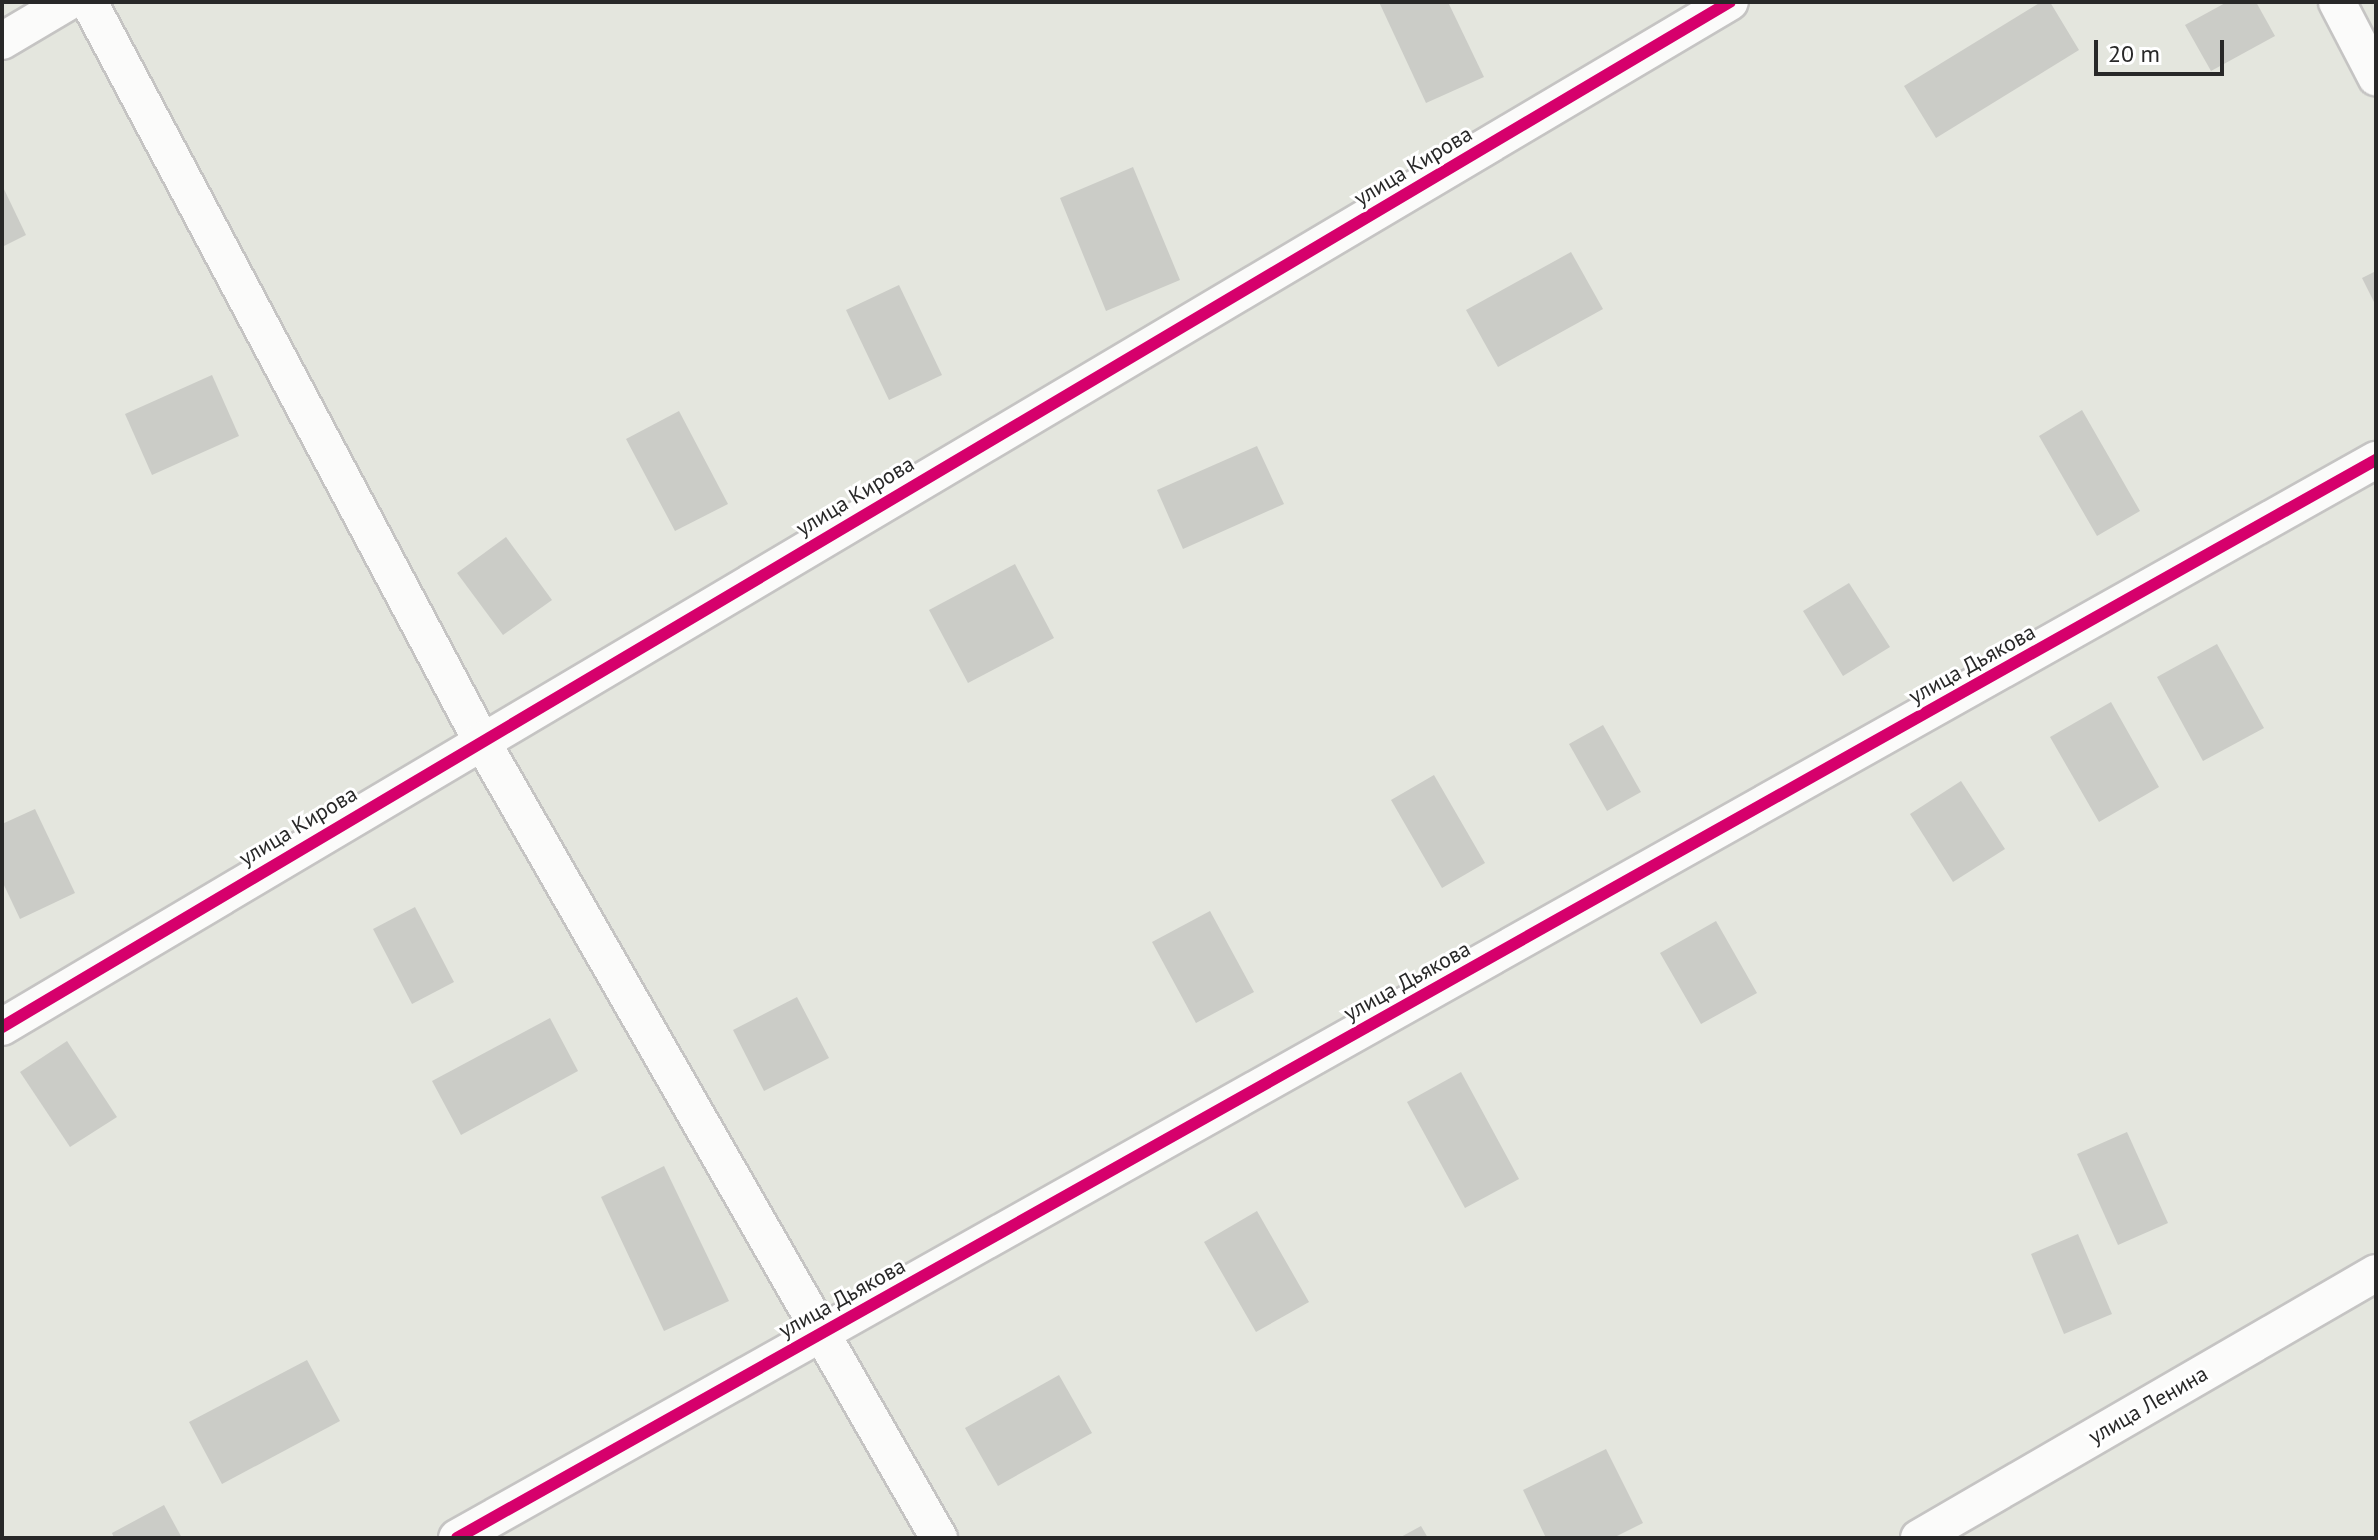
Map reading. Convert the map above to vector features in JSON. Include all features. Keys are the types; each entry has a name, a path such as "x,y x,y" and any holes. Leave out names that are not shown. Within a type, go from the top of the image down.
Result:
{"street":[{"path":"2,41 68,2"},
{"path":"89,2 481,740 939,1538"},
{"name":"улица Кирова","path":"2,1027 481,740 1730,2"},
{"path":"2337,2 2376,77"},
{"name":"улица Дьякова","path":"457,1538 2376,460"},
{"name":"улица Ленина","path":"1919,1538 2376,1273"}],"building":[{"path":"1379,2 1448,2 1484,77 1426,103"},
{"path":"2041,2 2050,2 2079,50 1936,138 1904,86"},
{"path":"2227,2 2256,2 2275,36 2211,71 2185,25"},
{"path":"1133,167 1180,280 1106,311 1060,198"},
{"path":"2,185 26,235 2,247"},
{"path":"1571,252 1603,309 1498,367 1466,310"},
{"path":"2376,271 2376,306 2362,278"},
{"path":"899,285 942,375 889,400 846,310"},
{"path":"212,375 239,436 152,475 125,414"},
{"path":"2082,410 2140,511 2097,536 2039,436"},
{"path":"679,411 728,504 675,531 626,439"},
{"path":"1257,446 1284,504 1183,549 1157,490"},
{"path":"506,537 552,600 503,635 457,573"},
{"path":"1015,564 1054,638 968,683 929,610"},
{"path":"1849,583 1890,647 1843,676 1803,611"},
{"path":"2217,644 2264,728 2203,761 2157,677"},
{"path":"2111,702 2159,787 2099,822 2050,737"},
{"path":"1603,725 1641,792 1607,811 1569,744"},
{"path":"1434,775 1485,863 1442,888 1391,800"},
{"path":"1961,781 2005,849 1953,882 1910,814"},
{"path":"35,809 75,893 20,919 2,881 2,824"},
{"path":"415,907 454,982 412,1004 373,929"},
{"path":"1210,911 1254,992 1196,1023 1152,942"},
{"path":"1716,921 1757,993 1701,1024 1660,953"},
{"path":"797,997 829,1058 764,1091 733,1030"},
{"path":"550,1018 578,1071 461,1135 432,1081"},
{"path":"67,1041 117,1117 70,1147 20,1072"},
{"path":"1461,1072 1519,1179 1465,1208 1407,1102"},
{"path":"2127,1132 2168,1223 2118,1245 2077,1154"},
{"path":"664,1166 729,1301 664,1331 601,1197"},
{"path":"1257,1211 1309,1302 1256,1332 1204,1242"},
{"path":"2078,1234 2112,1314 2064,1334 2031,1254"},
{"path":"307,1360 340,1421 222,1484 189,1422"},
{"path":"1059,1375 1092,1433 998,1486 965,1428"},
{"path":"1606,1449 1643,1523 1613,1538 1546,1538 1523,1490"},
{"path":"164,1505 182,1538 114,1538 112,1533"},
{"path":"1421,1526 1428,1538 1399,1538"}],"cycle path":[{"path":"2,1027 1730,2"},
{"path":"457,1538 2376,460"}]}
